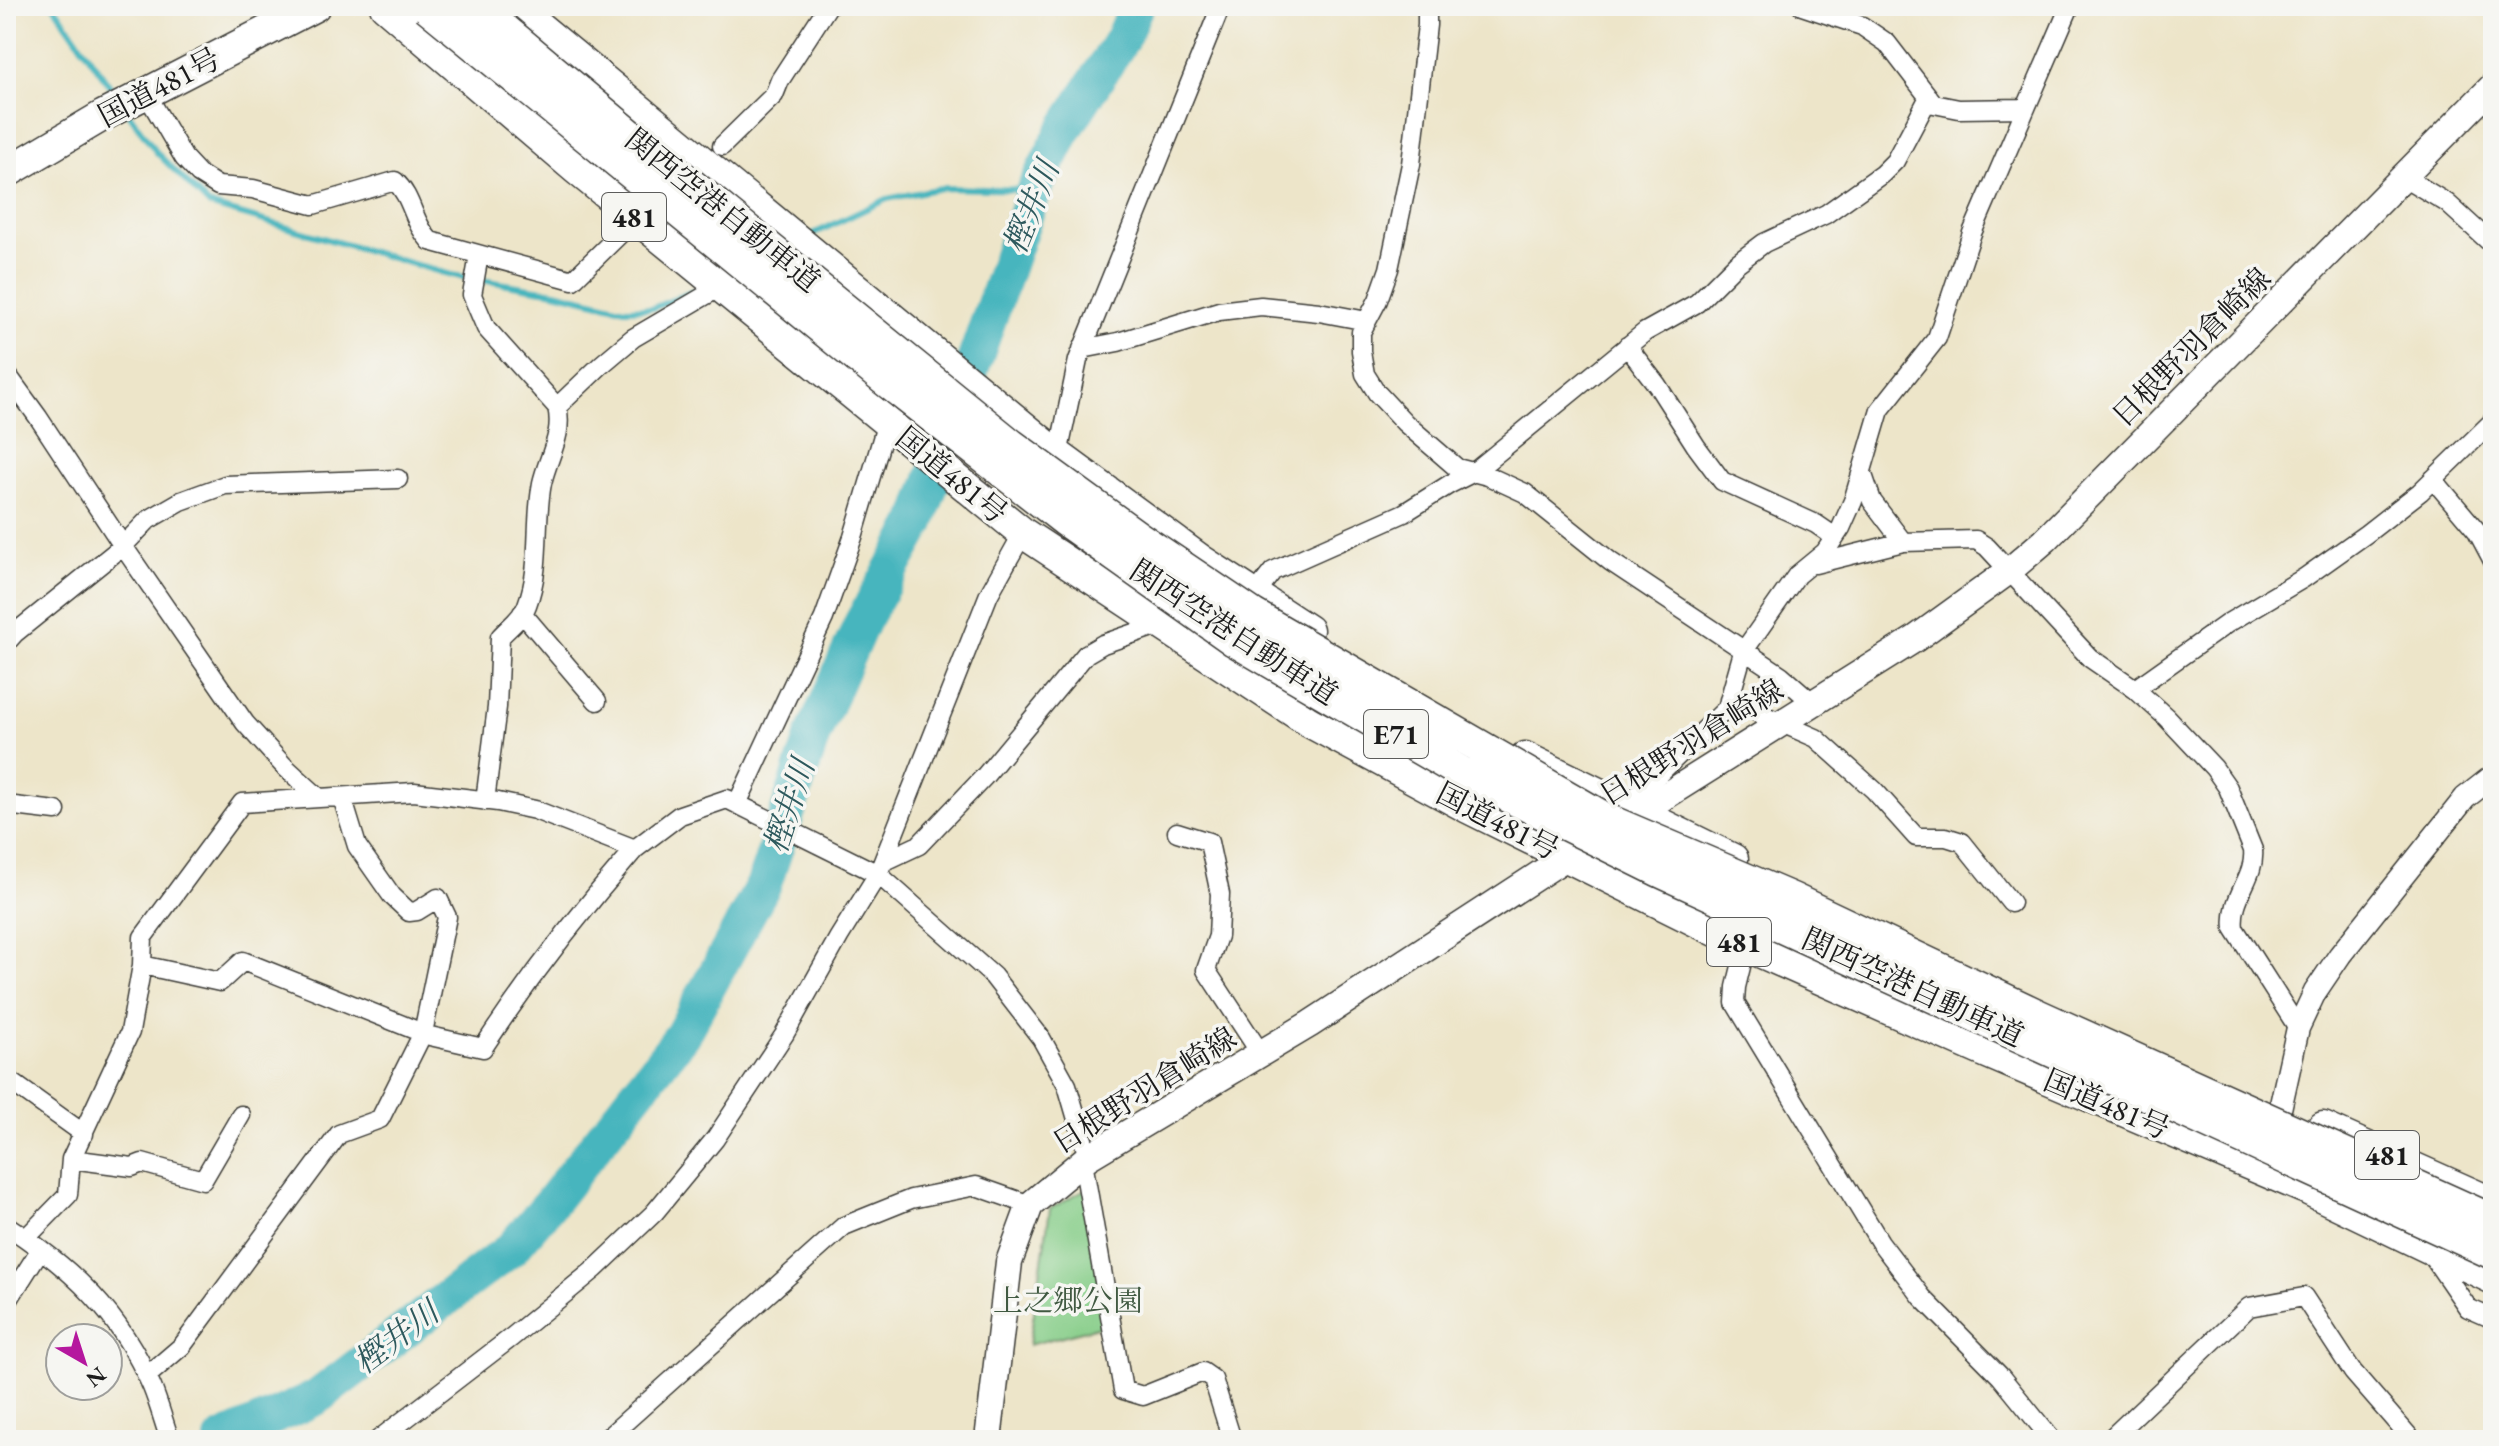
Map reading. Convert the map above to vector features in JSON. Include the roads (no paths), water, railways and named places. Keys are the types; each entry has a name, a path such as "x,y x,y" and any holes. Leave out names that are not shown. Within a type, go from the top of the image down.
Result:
{"highway":[{"name":"国道481号","path":"6,173 104,115 315,6"},
{"name":"国道481号","path":"385,6 576,169 1023,533 1309,722 1468,808 1746,946 2304,1188 2493,1279"},
{"name":"関西空港自動車道","path":"427,6 883,378 1065,520 1234,640 1462,773 1658,870 2493,1253"},
{"name":"関西空港自動車道","path":"476,6 1011,445 1136,536 1253,615 1607,820 1792,899 2039,1016 2493,1221"},
{"name":"481","path":"514,6 1058,455 1201,560 1476,734 1772,878 2493,1203"},
{"name":"481","path":"2388,1155 2493,1180"}],"main road":[{"name":"日根野羽倉崎線","path":"1030,1205 1086,1160 1261,1054 1633,810 1915,639 2009,571 2045,540 2493,86"},
{"path":"988,1440 1009,1262 1030,1205"}],"street":[{"path":"722,146 774,95 780,80 828,6"},
{"path":"1058,455 1078,360 1221,6"},
{"path":"1427,6 1411,164 1389,269 1378,300 1361,332 1365,374 1377,393 1405,423 1457,468 1488,476 1525,493 1611,562 1781,675 1813,703"},
{"path":"1802,6 1862,26 1887,43 1934,104 1959,109 2025,108"},
{"path":"1633,810 1727,708 1743,652 1797,575 1825,552 1835,537 1853,501 1880,410 1937,338 1972,233 2070,6"},
{"path":"146,93 184,158 199,174 218,186 253,189 313,205 395,181 404,190 418,228 430,241 573,280 624,230"},
{"path":"1254,595 1273,571 1404,513 1474,472 1645,332 1697,303 1736,264 1764,243 1826,214 1882,174 1895,161 1929,97"},
{"path":"2402,176 2447,203 2493,245"},
{"path":"479,255 472,295 486,328 557,407 561,423 542,482 537,524 537,567 527,608 500,637 497,707 485,801"},
{"path":"557,407 633,338 720,287"},
{"path":"1082,349 1118,342 1219,311 1261,306 1367,321"},
{"path":"1627,346 1722,481 1816,524 1835,537"},
{"path":"6,373 245,723 284,766 319,798"},
{"path":"737,804 824,618 853,537 887,422"},
{"path":"2135,689 2228,623 2304,578 2366,534 2433,479 2491,425"},
{"path":"1862,472 1872,501 1903,542"},
{"path":"6,643 123,546 148,520 181,501 225,485 398,479"},
{"path":"2433,479 2477,531 2493,561"},
{"path":"378,1440 583,1279 654,1213 715,1139 784,1035 880,868 989,594 1023,533"},
{"path":"1809,566 1903,542 1976,540 1987,547 2090,658 2135,689 2166,717 2214,768 2228,788 2253,850 2254,860 2232,913 2234,928 2298,1028"},
{"path":"522,613 597,701"},
{"path":"880,868 919,845 984,777 1086,654 1103,644 1161,624"},
{"path":"1729,700 1816,738 1874,790 1916,837 1946,837 1962,842 2011,903"},
{"path":"2280,1109 2298,1028 2315,992 2340,955 2465,798 2493,776"},
{"path":"6,1304 33,1244 68,1195 71,1159 130,1032 142,965 143,937 242,803 414,792 535,810 635,849"},
{"path":"147,1376 182,1346 339,1134 380,1119 423,1033 447,917 438,898 417,911 409,912 392,896 357,846 342,797"},
{"path":"142,965 220,982 243,961 423,1033 483,1048 516,997 588,903 635,849 680,815 727,799 880,868 993,976 1041,1038 1067,1085 1086,1160 1123,1390 1143,1396 1203,1372 1213,1379 1232,1440"},
{"path":"6,805 56,811"},
{"path":"1177,832 1209,842 1220,894 1218,936 1206,970 1261,1054"},
{"path":"1746,946 1735,1003 1880,1242 1922,1297 2001,1377 2052,1440"},
{"path":"6,1078 84,1134"},
{"path":"71,1159 132,1167 142,1163 203,1180 241,1115"},
{"path":"605,1440 844,1226 911,1199 976,1186 1030,1205"},
{"path":"6,1225 92,1292 122,1329 147,1376 170,1440"},
{"path":"2427,1247 2468,1308 2493,1319"},
{"path":"2109,1440 2249,1307 2304,1297 2353,1372 2412,1440"}],"waterway":[{"path":"54,6 118,98"},
{"name":"樫井川","path":"222,1440 316,1398 511,1249 682,1035 764,884 813,735 862,622 918,522 1034,190 1062,134 1122,39 1136,6"},
{"path":"129,114 157,153 209,205 451,275 555,292 625,309 653,308 703,287"},
{"path":"807,237 887,199 941,188 1034,190"}],"park label":[{"name":"上之郷公園","path":"1068,1300"}]}
